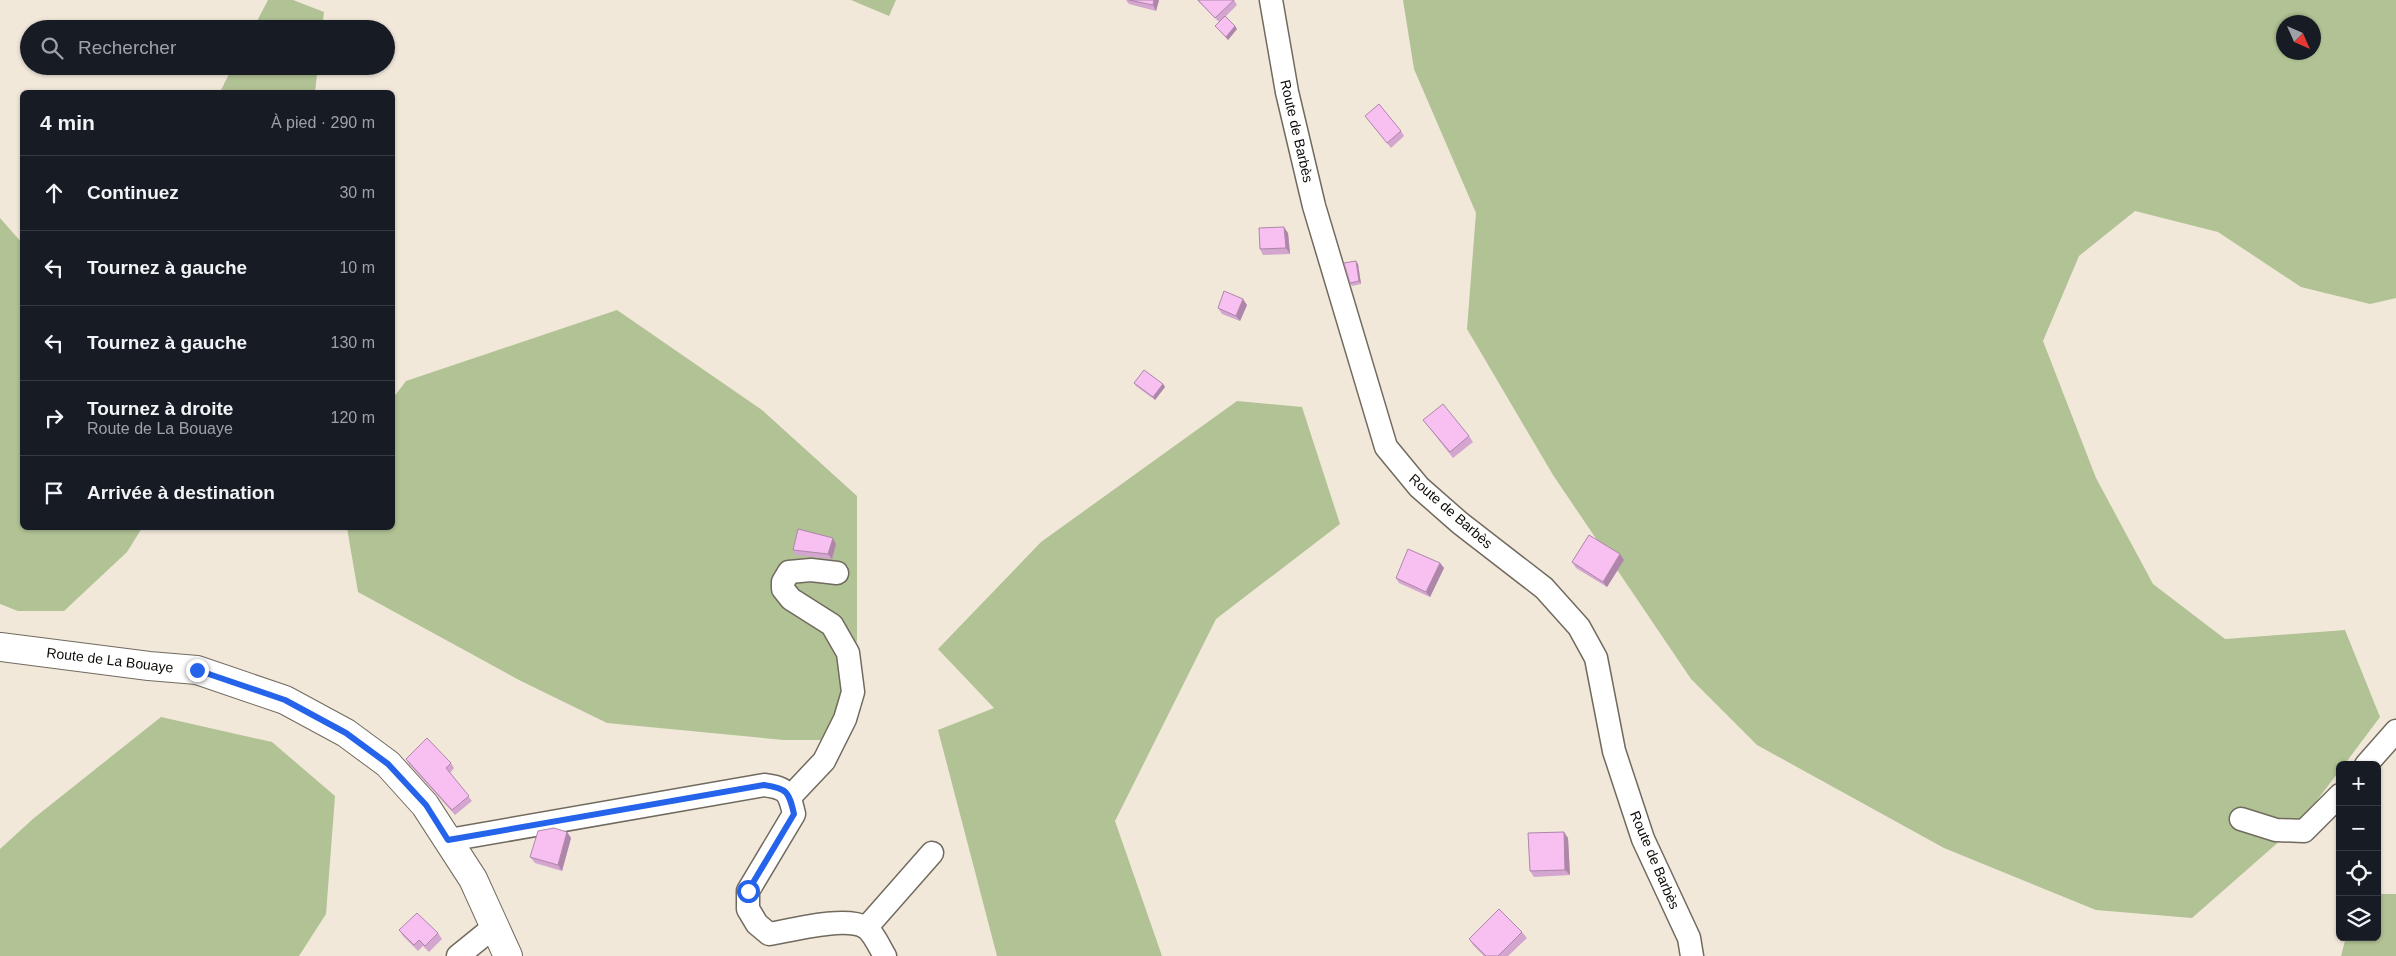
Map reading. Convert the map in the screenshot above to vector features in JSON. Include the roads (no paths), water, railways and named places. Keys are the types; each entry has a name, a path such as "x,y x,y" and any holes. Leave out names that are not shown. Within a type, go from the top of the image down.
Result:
{"main road":[{"name":"Route de La Bouaye","path":"0,646 197,670 285,700 346,733 388,764 426,805 473,879 508,956"}],"street":[{"name":"Route de Barbès","path":"1271,0 1287,92 1314,206 1386,447 1419,487 1460,523 1544,588 1579,627 1596,658 1614,752 1643,839 1689,938 1692,956"},
{"path":"790,797 824,761 837,738 853,692 848,654 832,625 791,599 783,589 783,582 790,572 811,570 837,573"},
{"path":"2370,761 2396,731"},
{"path":"448,840 764,785 781,788 790,797 794,814 748,891 748,909 757,924 769,934 844,923 866,928 885,956"},
{"path":"2241,819 2276,830 2304,831 2336,799"},
{"path":"866,928 932,853"},
{"path":"458,956 495,926"}]}
